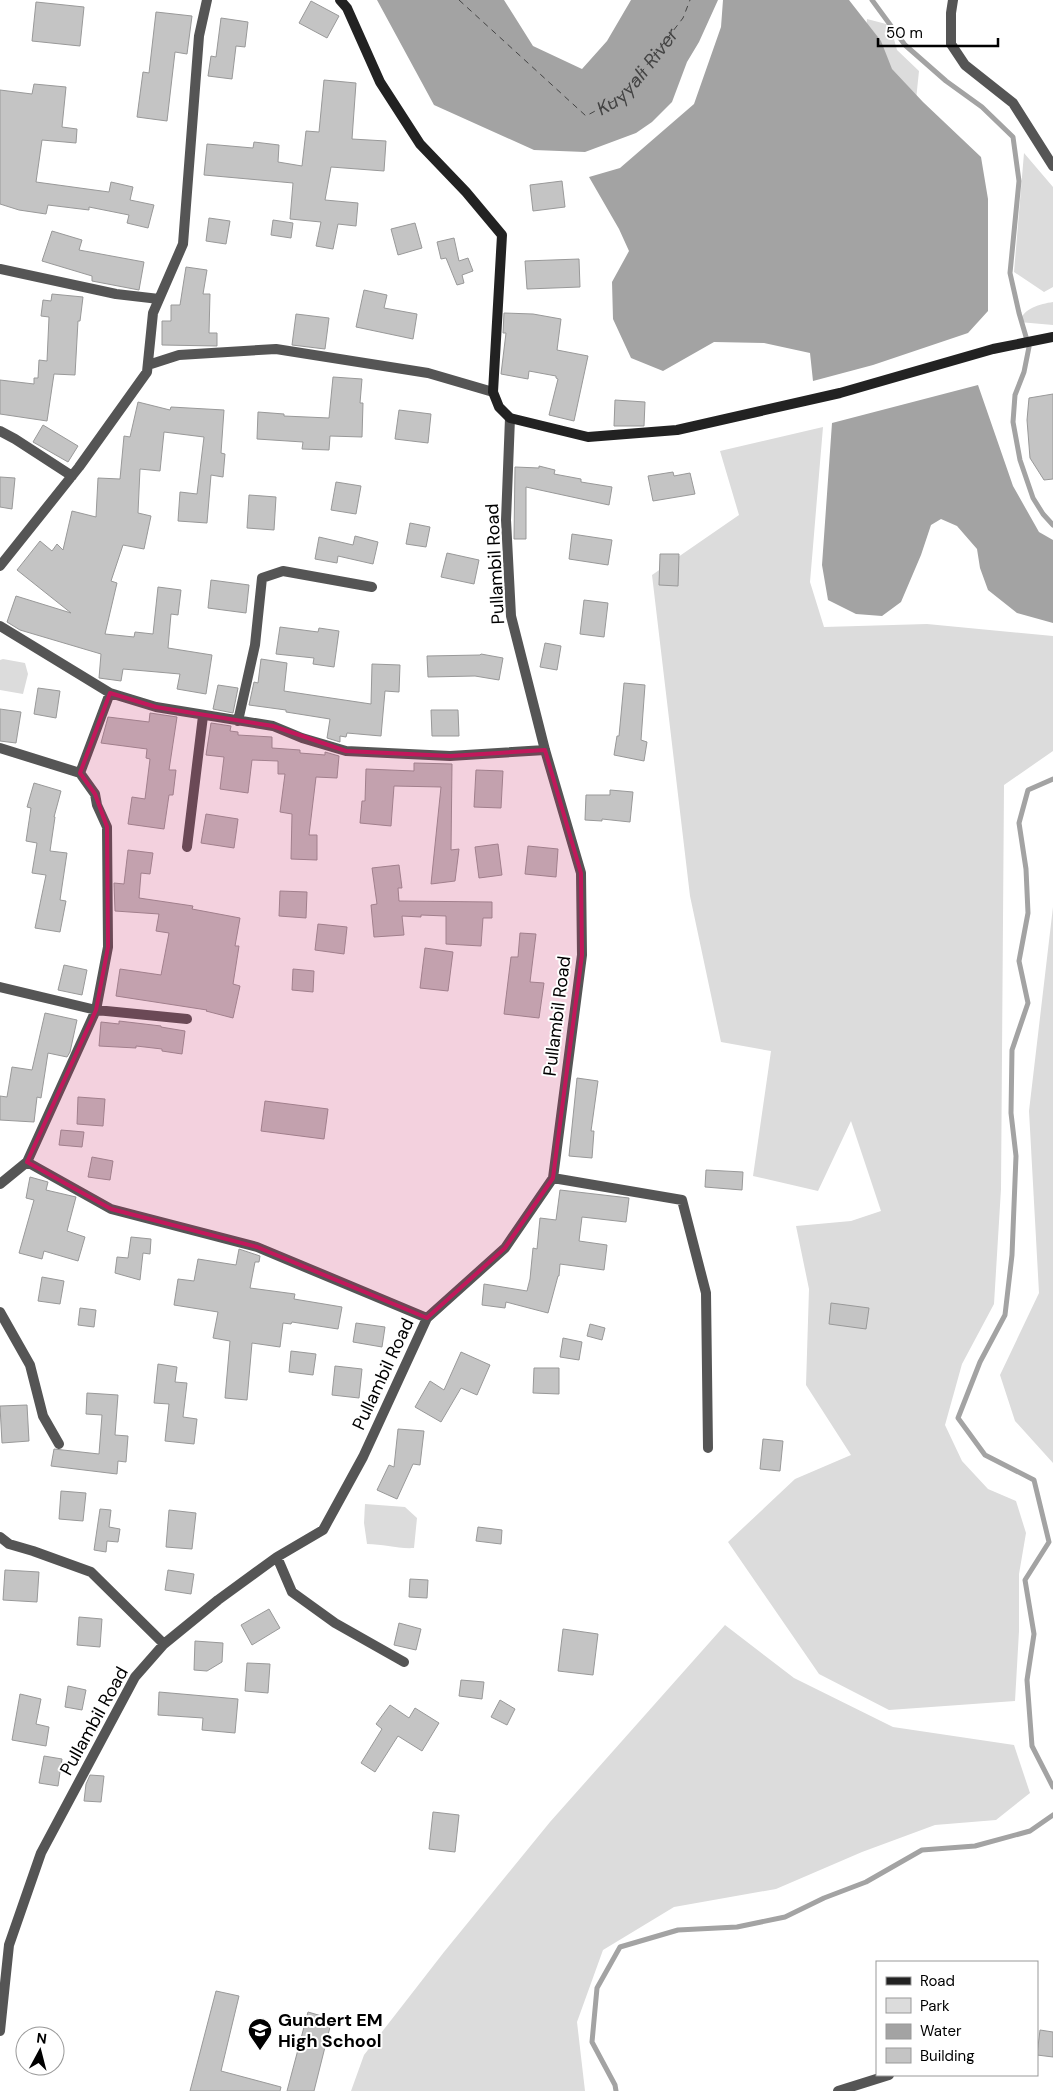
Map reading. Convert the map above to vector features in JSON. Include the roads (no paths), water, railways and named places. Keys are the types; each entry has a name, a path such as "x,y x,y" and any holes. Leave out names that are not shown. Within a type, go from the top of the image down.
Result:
{"street":[{"path":"0,566 72,476 148,372 153,313 183,244 199,36 207,0"},
{"path":"340,0 347,8 380,82 420,144 466,192 502,235 493,392 499,407 510,418 588,437 677,430 840,394 1010,345 1053,338"},
{"path":"953,0 951,44 965,65 1013,104 1053,166"},
{"path":"0,269 116,294 159,299"},
{"path":"148,365 179,354 276,349 428,373 493,392"},
{"name":"Pullambil Road","path":"0,2032 5,1944 41,1853 135,1677 164,1644 218,1600 277,1557 323,1530 363,1457 427,1318 505,1248 553,1178 582,954 581,873 545,750 511,616 506,520 510,418"},
{"path":"0,432 15,439 72,476"},
{"path":"238,721 255,645 262,578 283,571 372,587"},
{"path":"0,626 110,693 156,707 273,726 302,738 346,751 450,756 545,750"},
{"path":"80,773 110,693"},
{"path":"187,847 203,716"},
{"path":"0,748 80,773 95,794 97,805 107,827 108,947 96,1010 27,1162 0,1184"},
{"path":"0,987 96,1010 187,1019"},
{"path":"27,1162 111,1209 257,1247 427,1318"},
{"path":"553,1178 682,1200 706,1294 708,1448"},
{"path":"0,1312 30,1365 43,1416 59,1444"},
{"path":"0,1537 9,1544 91,1572 164,1644"},
{"path":"277,1557 292,1592 335,1623 404,1662"},
{"path":"838,2091 886,2076"}],"water":[{"name":"Kuyyali River","path":"377,0 504,0 533,46 582,69 607,41 631,0 718,0 699,42 687,62 672,102 652,122 636,133 585,152 534,150 434,105"},
{"path":"723,0 849,0 881,41 892,69 923,102 981,157 988,199 988,311 968,333 873,365 813,381 810,353 764,343 714,342 663,371 631,358 613,319 612,282 629,251 619,229 589,177 620,168 694,104 721,27"},
{"path":"978,385 1013,486 1039,532 1053,540 1053,623 1017,613 988,590 980,568 977,549 957,526 941,519 931,525 921,555 901,602 882,616 856,614 828,600 822,565 832,423"}],"waterway":[{"path":"872,0 905,45 946,81 982,107 1013,137 1019,181 1010,273 1029,347 1024,372 1015,395 1013,422 1020,460 1033,498 1053,525"},
{"path":"1053,779 1028,790 1019,823 1026,869 1028,913 1019,961 1028,1003 1012,1050 1011,1113 1016,1156 1012,1255 1005,1315 980,1362 958,1418 985,1455 1034,1480 1049,1542 1025,1580 1034,1634 1027,1680 1032,1746 1053,1787"},
{"path":"616,2091 615,2085 592,2042 597,1988 620,1947 678,1930 737,1927 785,1917 824,1898 866,1882 922,1850 975,1846 1030,1831 1053,1815"}],"place":[{"name":"Gundert EM High School","path":"260,2051"}]}
